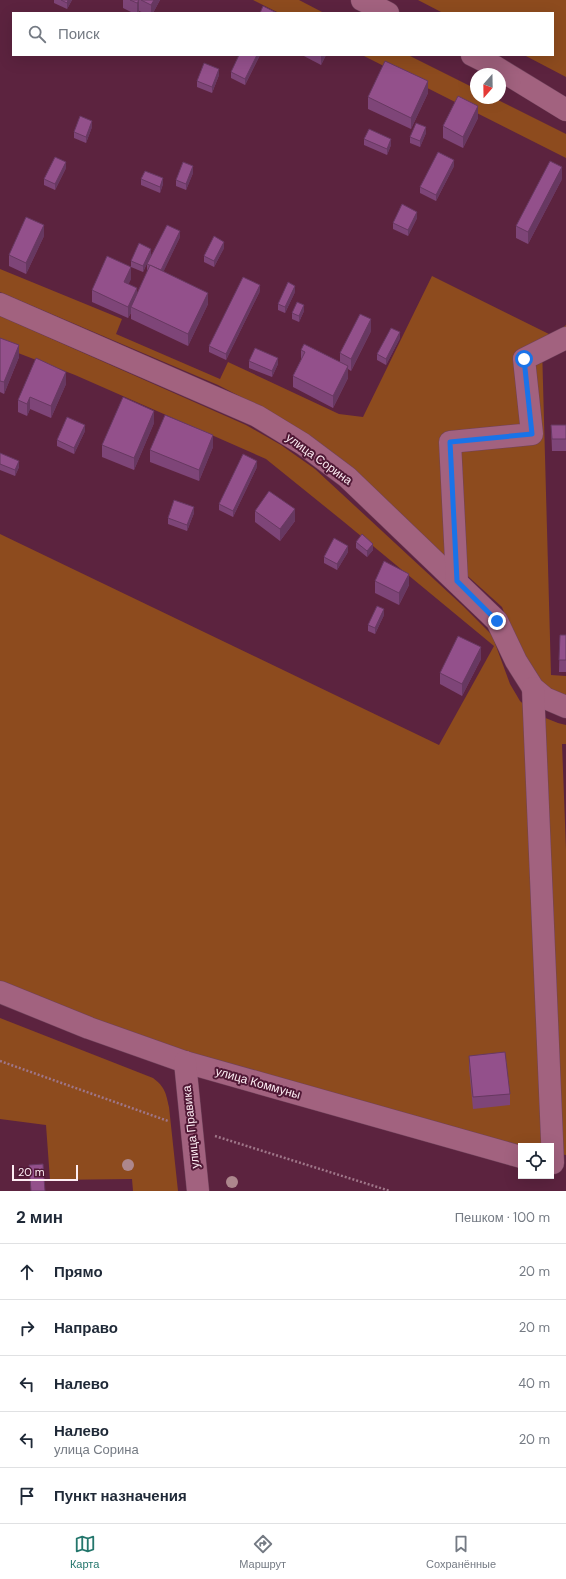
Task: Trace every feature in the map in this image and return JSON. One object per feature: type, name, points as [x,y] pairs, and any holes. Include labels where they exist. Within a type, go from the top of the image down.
[{"type":"street","points":[[362,0],[386,12]]},
{"type":"street","points":[[474,56],[494,66],[566,110]]},
{"type":"street","name":"улица Сорина","points":[[0,304],[257,416],[303,444],[347,477],[497,621],[516,661],[533,688],[545,698],[566,708]]},
{"type":"street","points":[[457,581],[450,442],[532,434],[524,359],[566,338]]},
{"type":"street","points":[[533,688],[557,1164]]},
{"type":"street","name":"улица Коммуны","points":[[0,992],[89,1028],[185,1062],[518,1156]]},
{"type":"street","name":"улица Правика","points":[[185,1062],[198,1191]]},
{"type":"shaded area","points":[[253,0],[299,0],[322,12],[277,12]]},
{"type":"shaded area","points":[[418,0],[566,0],[566,77],[526,56],[554,56],[554,12],[441,12]]},
{"type":"shaded area","points":[[364,56],[410,56],[470,86],[470,104],[506,104],[566,134],[566,158]]},
{"type":"shaded area","points":[[0,269],[122,319],[116,334],[220,379],[228,362],[339,414],[363,417],[432,276],[553,336],[566,325],[566,346],[542,347],[551,675],[566,676],[566,699],[529,675],[502,607],[336,457],[285,420],[218,385],[0,292]]},
{"type":"shaded area","points":[[0,316],[246,425],[281,445],[315,469],[463,606],[492,635],[510,684],[520,701],[533,713],[566,725],[566,744],[562,744],[566,849],[566,1155],[554,1153],[554,1143],[518,1143],[518,1145],[189,1054],[0,988],[0,534],[439,745],[494,646],[266,459],[75,375],[0,346]]},
{"type":"shaded area","points":[[0,1018],[153,1078],[157,1081],[164,1091],[169,1107],[178,1191],[133,1191],[132,1179],[50,1180],[46,1125],[0,1119]]},
{"type":"building","points":[[61,0],[68,0],[67,3]]},
{"type":"building","points":[[130,0],[139,0],[137,3]]},
{"type":"building","points":[[141,0],[154,0],[151,5]]},
{"type":"building","points":[[263,6],[275,12],[260,12]]},
{"type":"building","points":[[239,56],[256,56],[245,79],[231,72]]},
{"type":"building","points":[[385,61],[428,81],[411,118],[368,97]]},
{"type":"building","points":[[204,63],[219,69],[212,87],[197,81]]},
{"type":"building","points":[[458,96],[470,102],[470,104],[478,106],[463,137],[443,126]]},
{"type":"building","points":[[80,116],[92,121],[86,137],[74,132]]},
{"type":"building","points":[[416,123],[426,127],[420,141],[410,137]]},
{"type":"building","points":[[369,129],[391,139],[387,149],[364,139]]},
{"type":"building","points":[[438,152],[454,160],[436,195],[420,187]]},
{"type":"building","points":[[55,157],[66,162],[55,184],[44,179]]},
{"type":"building","points":[[550,161],[562,167],[528,232],[516,226]]},
{"type":"building","points":[[183,162],[193,166],[186,184],[176,180]]},
{"type":"building","points":[[145,171],[163,178],[160,187],[141,179]]},
{"type":"building","points":[[402,204],[417,212],[408,230],[393,223]]},
{"type":"building","points":[[26,217],[44,225],[26,263],[9,255]]},
{"type":"building","points":[[167,225],[180,231],[161,270],[147,264]]},
{"type":"building","points":[[214,236],[224,242],[214,261],[204,256]]},
{"type":"building","points":[[139,243],[151,249],[143,266],[131,261]]},
{"type":"building","points":[[107,256],[131,267],[124,282],[137,288],[128,307],[92,290]]},
{"type":"building","points":[[150,265],[208,293],[188,334],[131,307]]},
{"type":"building","points":[[243,277],[260,285],[226,354],[209,346]]},
{"type":"building","points":[[288,282],[295,286],[285,307],[278,304]]},
{"type":"building","points":[[297,302],[304,305],[299,316],[292,313]]},
{"type":"building","points":[[360,314],[371,319],[351,359],[340,353]]},
{"type":"building","points":[[391,328],[400,332],[386,359],[377,354]]},
{"type":"building","points":[[0,338],[19,345],[4,382],[0,381]]},
{"type":"building","points":[[304,344],[348,366],[333,396],[293,376],[305,352],[301,350]]},
{"type":"building","points":[[255,348],[278,358],[272,371],[249,361]]},
{"type":"building","points":[[36,358],[66,372],[51,406],[30,397],[27,404],[18,400]]},
{"type":"building","points":[[123,397],[154,411],[134,458],[102,445]]},
{"type":"building","points":[[165,415],[213,435],[199,470],[150,450]]},
{"type":"building","points":[[67,417],[85,425],[74,448],[57,440]]},
{"type":"building","points":[[551,425],[566,425],[566,439],[552,439]]},
{"type":"building","points":[[0,453],[19,461],[15,470],[0,464]]},
{"type":"building","points":[[243,454],[257,461],[233,511],[219,504]]},
{"type":"building","points":[[269,491],[295,509],[280,529],[255,511]]},
{"type":"building","points":[[174,500],[194,507],[187,525],[168,518]]},
{"type":"building","points":[[362,534],[373,544],[367,551],[356,542]]},
{"type":"building","points":[[334,538],[348,546],[337,564],[324,557]]},
{"type":"building","points":[[384,561],[409,574],[399,593],[375,581]]},
{"type":"building","points":[[377,606],[384,609],[375,628],[368,625]]},
{"type":"building","points":[[560,635],[566,635],[566,660],[559,660]]},
{"type":"building","points":[[458,636],[481,647],[462,684],[440,673]]},
{"type":"building","points":[[505,1052],[510,1094],[473,1097],[469,1056]]},
{"type":"building","points":[[43,1164],[45,1191],[31,1191],[29,1165]]},
{"type":"route","points":[[497,621],[457,581],[450,442],[532,434],[524,359]]}]
